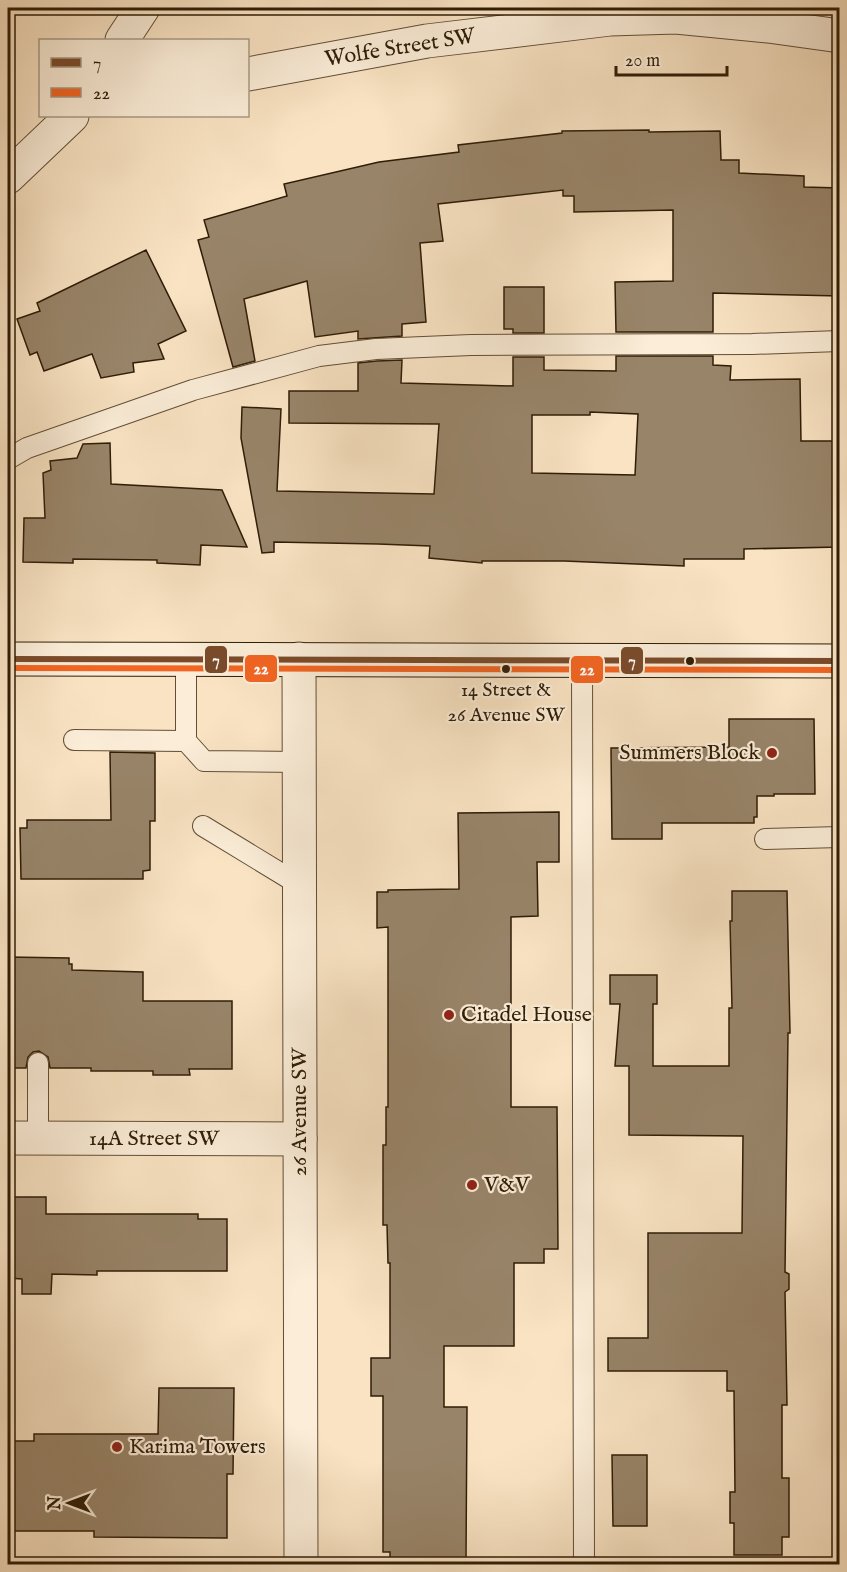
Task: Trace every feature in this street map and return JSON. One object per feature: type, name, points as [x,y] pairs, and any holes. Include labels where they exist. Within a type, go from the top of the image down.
[{"type":"street","points":[[123,39],[143,8]]},
{"type":"street","name":"Wolfe Street SW","points":[[249,74],[427,41],[610,20],[676,18],[768,26],[840,36]]},
{"type":"street","points":[[8,177],[71,117]]},
{"type":"street","points":[[8,659],[840,661]]},
{"type":"street","name":"26 Avenue SW","points":[[299,660],[301,1564]]},
{"type":"street","name":"14A Street SW","points":[[23,1138],[300,1139]]},
{"type":"lane","points":[[8,459],[27,448],[193,390],[319,356],[376,349],[471,345],[753,344],[840,341]]},
{"type":"lane","points":[[186,660],[186,741],[204,761],[299,762]]},
{"type":"lane","points":[[582,660],[584,1564]]},
{"type":"lane","points":[[74,740],[186,741]]},
{"type":"lane","points":[[203,826],[300,885]]},
{"type":"lane","points":[[765,839],[840,837]]},
{"type":"lane","points":[[23,1138],[38,1063]]},
{"type":"building","points":[[649,130],[649,132],[720,131],[721,160],[739,160],[739,173],[804,176],[804,187],[840,188],[840,296],[713,293],[713,332],[616,332],[615,282],[673,281],[673,210],[574,212],[574,196],[563,196],[563,190],[438,204],[443,241],[420,243],[426,322],[402,324],[402,336],[358,339],[358,331],[315,337],[307,281],[244,299],[255,361],[233,367],[198,240],[209,237],[204,220],[287,196],[284,184],[379,162],[459,152],[458,145],[562,133],[562,131]]},
{"type":"building","points":[[146,250],[186,331],[158,344],[164,359],[133,363],[134,372],[101,378],[92,354],[44,371],[37,352],[30,355],[17,319],[40,311],[37,303]]},
{"type":"building","points":[[504,287],[544,287],[544,333],[513,333],[513,329],[504,329]]},
{"type":"building","points":[[616,356],[713,356],[713,365],[731,366],[730,380],[800,379],[801,441],[840,441],[840,547],[744,549],[744,559],[684,559],[684,566],[564,561],[482,561],[482,563],[429,558],[430,546],[378,544],[274,542],[274,552],[262,553],[241,438],[242,407],[281,409],[277,491],[434,494],[439,424],[289,423],[289,391],[358,391],[358,363],[377,361],[402,360],[401,383],[513,386],[513,357],[544,357],[544,370],[616,371]],"holes":[[[590,412],[638,414],[635,475],[532,473],[532,415],[590,415]]]},
{"type":"building","points":[[110,443],[111,484],[222,490],[247,547],[201,545],[200,565],[157,563],[157,560],[73,559],[73,563],[23,562],[24,518],[45,518],[43,473],[51,470],[50,461],[77,458],[83,444]]},
{"type":"building","points":[[729,719],[814,719],[815,794],[757,796],[757,817],[754,817],[754,823],[662,823],[662,839],[612,839],[611,748],[729,747]]},
{"type":"building","points":[[110,752],[155,753],[155,821],[150,821],[150,870],[143,871],[143,879],[21,879],[20,828],[27,828],[27,820],[111,820]]},
{"type":"building","points":[[559,812],[559,862],[537,862],[538,916],[511,917],[511,1107],[557,1107],[558,1249],[544,1249],[544,1263],[514,1263],[514,1346],[444,1346],[444,1407],[467,1407],[466,1560],[390,1560],[390,1552],[383,1552],[383,1396],[371,1396],[371,1358],[390,1358],[390,1263],[388,1263],[387,1225],[383,1225],[383,1145],[386,1145],[386,1107],[388,1107],[388,927],[377,928],[377,892],[459,889],[458,813]]},
{"type":"building","points":[[732,891],[787,891],[790,1033],[788,1033],[785,1272],[789,1274],[789,1289],[785,1292],[787,1405],[782,1405],[782,1478],[789,1478],[789,1537],[782,1537],[782,1555],[734,1555],[734,1523],[730,1523],[730,1492],[735,1492],[734,1391],[727,1391],[727,1371],[608,1371],[608,1338],[648,1338],[648,1233],[742,1233],[743,1136],[629,1135],[629,1066],[615,1066],[620,1004],[610,1004],[610,975],[657,975],[657,1004],[653,1004],[653,1066],[729,1066],[729,1008],[732,1008],[730,921],[732,921]]},
{"type":"building","points":[[8,957],[69,958],[72,970],[143,972],[143,1001],[232,1001],[232,1069],[189,1069],[190,1075],[153,1075],[153,1071],[91,1071],[91,1068],[50,1068],[48,1057],[39,1051],[33,1052],[28,1057],[26,1068],[8,1068]]},
{"type":"building","points":[[8,1197],[46,1197],[46,1214],[198,1214],[198,1219],[227,1219],[227,1271],[97,1271],[97,1275],[52,1274],[51,1294],[22,1294],[22,1279],[8,1278]]},
{"type":"building","name":"Karima Towers","points":[[159,1388],[234,1388],[233,1474],[227,1474],[227,1538],[94,1537],[94,1531],[8,1531],[8,1441],[34,1441],[34,1434],[158,1434]]},
{"type":"building","points":[[612,1455],[647,1455],[647,1526],[613,1526]]},
{"type":"transit line","name":"7","points":[[8,659],[840,661]]},
{"type":"transit line","name":"22","points":[[8,668],[840,670]]},
{"type":"place","name":"14 Street & 26 Avenue SW","points":[[506,669]]},
{"type":"place","name":"Summers Block","points":[[772,753]]},
{"type":"place","name":"Citadel House","points":[[449,1015]]},
{"type":"place","name":"V&V","points":[[472,1185]]},
{"type":"place","name":"Karima Towers","points":[[117,1447]]}]
